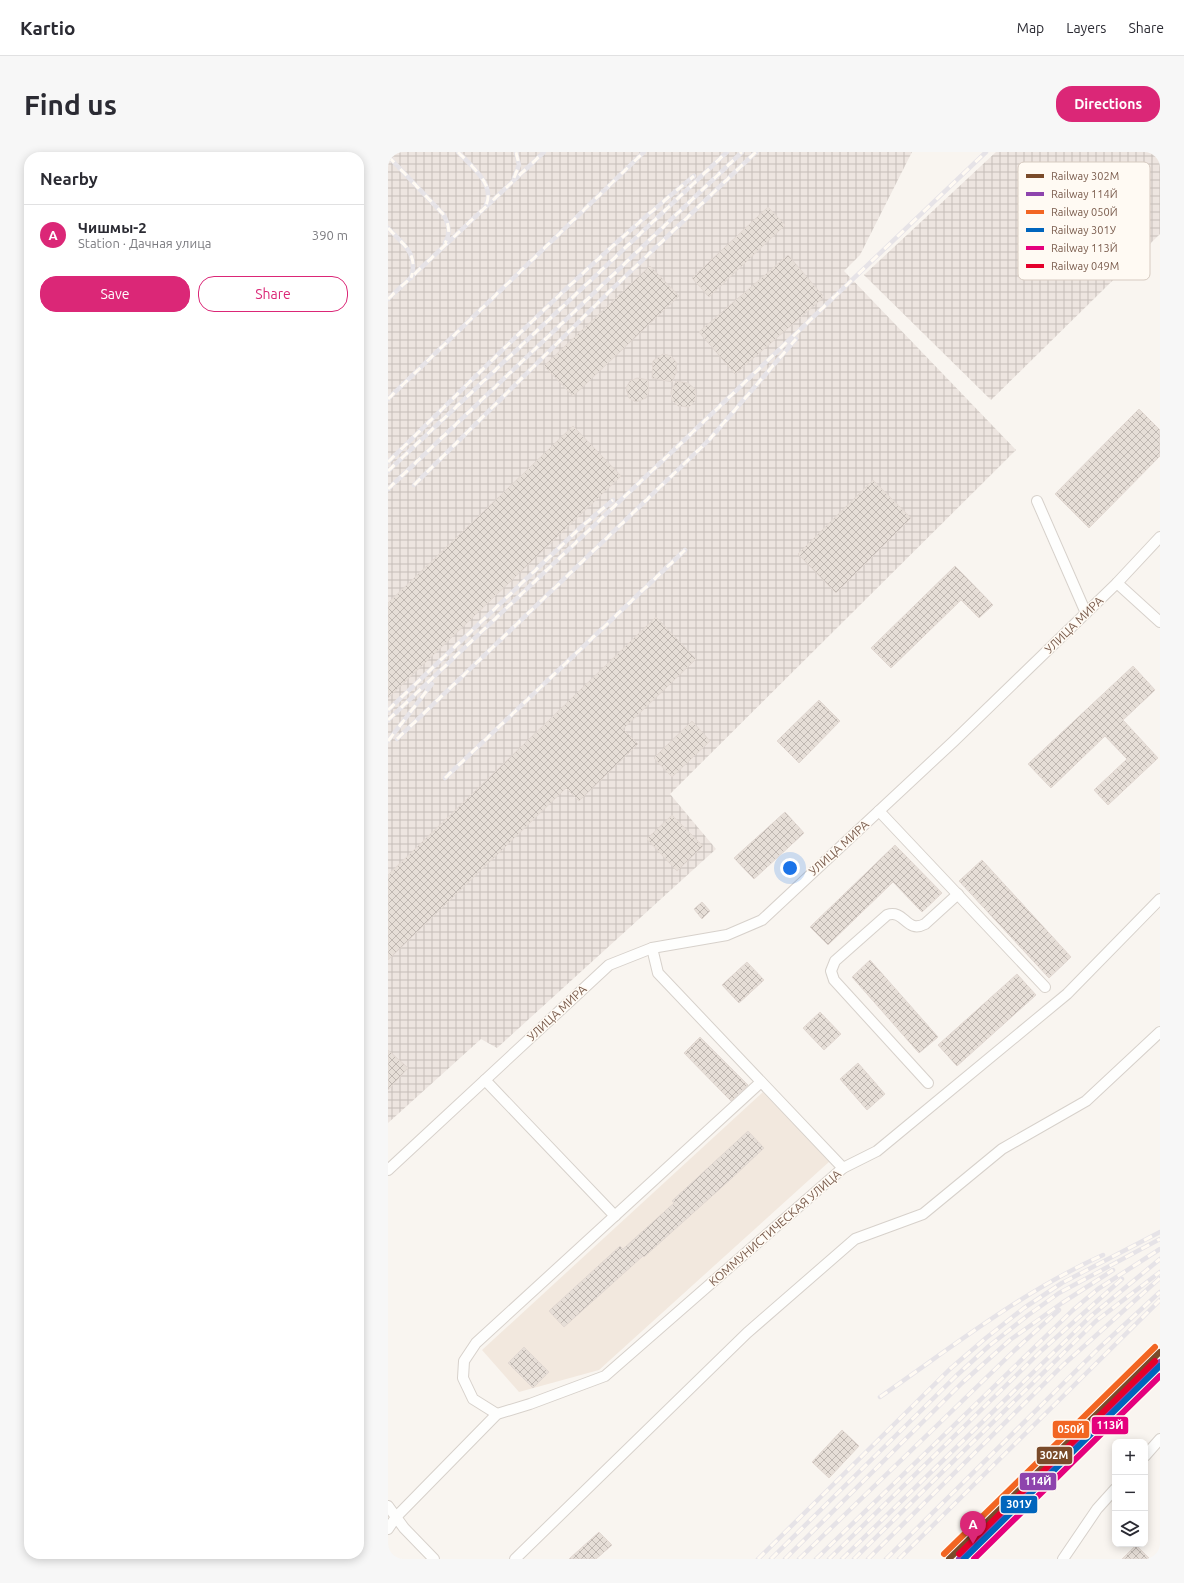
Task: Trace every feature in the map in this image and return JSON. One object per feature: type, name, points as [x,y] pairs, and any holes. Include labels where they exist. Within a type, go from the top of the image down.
[{"type":"street","points":[[1037,501],[1086,613]]},
{"type":"street","name":"УЛИЦА МИРА","points":[[388,1170],[609,965],[652,948],[727,935],[762,920],[879,811],[1086,613],[1160,537]]},
{"type":"street","points":[[1117,582],[1160,622]]},
{"type":"street","points":[[879,811],[1045,987]]},
{"type":"street","points":[[928,1083],[834,980],[831,971],[835,961],[887,915],[893,913],[899,915],[912,926],[919,927],[925,924],[958,894]]},
{"type":"street","name":"КОММУНИСТИЧЕСКАЯ УЛИЦА","points":[[388,1529],[396,1517],[496,1414],[530,1404],[605,1376],[843,1168],[877,1151],[1067,994],[1160,899]]},
{"type":"street","points":[[652,948],[658,973],[843,1168]]},
{"type":"street","points":[[515,1559],[747,1333],[855,1239],[923,1214],[1002,1148],[1086,1101],[1160,1032]]},
{"type":"street","points":[[485,1080],[615,1216]]},
{"type":"street","points":[[496,1414],[473,1399],[463,1378],[464,1361],[476,1343],[761,1082]]},
{"type":"street","points":[[1148,1453],[1160,1439]]},
{"type":"street","points":[[1062,1559],[1097,1509],[1112,1492]]},
{"type":"street","points":[[388,1506],[404,1528],[434,1559]]},
{"type":"shaded area","points":[[388,152],[912,152],[860,255],[844,271],[1016,450],[670,794],[716,849],[497,1048],[481,1039],[388,1123]]},
{"type":"shaded area","points":[[996,152],[1160,152],[1160,234],[1150,244],[1150,162],[1018,162],[1018,280],[1113,280],[991,400],[864,275]]},
{"type":"shaded area","points":[[763,1092],[830,1161],[599,1370],[519,1392],[482,1350]]},
{"type":"building","points":[[768,207],[785,225],[709,297],[692,278]]},
{"type":"building","points":[[788,255],[824,297],[735,374],[699,332]]},
{"type":"building","points":[[650,266],[679,296],[573,396],[544,366]]},
{"type":"building","points":[[663,354],[671,356],[676,362],[677,371],[672,382],[652,378],[653,361]]},
{"type":"building","points":[[637,378],[648,380],[649,391],[646,398],[636,402],[629,398],[626,388],[630,381]]},
{"type":"building","points":[[676,381],[688,383],[695,389],[695,401],[689,407],[678,406],[672,400],[671,392]]},
{"type":"building","points":[[1139,409],[1160,430],[1160,456],[1089,528],[1055,494]]},
{"type":"building","points":[[573,426],[621,476],[388,698],[388,603]]},
{"type":"building","points":[[873,480],[911,518],[836,593],[798,554]]},
{"type":"building","points":[[955,566],[993,605],[979,618],[961,600],[891,668],[871,648]]},
{"type":"building","points":[[656,617],[696,659],[623,729],[638,744],[579,801],[566,788],[388,960],[388,875]]},
{"type":"building","points":[[1133,666],[1155,690],[1123,720],[1158,758],[1108,805],[1094,790],[1127,759],[1105,736],[1051,788],[1028,764]]},
{"type":"building","points":[[819,700],[840,721],[799,763],[777,741]]},
{"type":"building","points":[[692,721],[710,741],[672,777],[654,758]]},
{"type":"building","points":[[785,812],[804,833],[754,879],[734,858]]},
{"type":"building","points":[[672,815],[703,846],[677,871],[647,839]]},
{"type":"building","points":[[895,845],[942,893],[922,912],[893,882],[828,945],[810,927]]},
{"type":"building","points":[[982,860],[1071,957],[1049,978],[959,881]]},
{"type":"building","points":[[702,902],[710,911],[702,919],[694,909]]},
{"type":"building","points":[[870,960],[938,1037],[919,1053],[852,977]]},
{"type":"building","points":[[747,962],[764,980],[739,1003],[722,985]]},
{"type":"building","points":[[1017,974],[1036,995],[957,1066],[938,1045]]},
{"type":"building","points":[[820,1012],[841,1034],[824,1050],[803,1028]]},
{"type":"building","points":[[700,1037],[748,1085],[731,1101],[684,1053]]},
{"type":"building","points":[[388,1050],[408,1068],[388,1090]]},
{"type":"building","points":[[858,1063],[885,1094],[867,1110],[840,1079]]},
{"type":"building","points":[[748,1131],[764,1148],[564,1327],[549,1311],[620,1246],[623,1249],[674,1203],[672,1201]]},
{"type":"building","points":[[524,1347],[549,1372],[533,1388],[508,1363]]},
{"type":"building","points":[[842,1430],[859,1446],[829,1478],[812,1462]]},
{"type":"building","points":[[599,1532],[612,1545],[596,1559],[569,1559]]},
{"type":"building","points":[[1134,1547],[1138,1547],[1150,1559],[1122,1559]]},
{"type":"railway","points":[[458,152],[481,176],[485,184],[488,191],[488,199],[485,207]]},
{"type":"railway","points":[[514,178],[519,165],[516,152]]},
{"type":"railway","points":[[388,299],[544,152]]},
{"type":"railway","points":[[388,399],[644,152]]},
{"type":"railway","points":[[388,471],[727,152]]},
{"type":"railway","points":[[388,489],[742,152]]},
{"type":"railway","points":[[414,485],[610,291],[756,152]]},
{"type":"railway","points":[[388,720],[986,152]]},
{"type":"railway","points":[[388,156],[443,214],[447,221],[449,232],[445,243]]},
{"type":"railway","points":[[388,462],[576,280],[615,244],[694,176]]},
{"type":"railway","points":[[388,228],[404,245],[411,256],[413,262],[411,278]]},
{"type":"railway","points":[[397,739],[709,440],[796,339]]},
{"type":"railway","points":[[388,710],[581,527],[613,500]]},
{"type":"railway","points":[[445,778],[685,550]]},
{"type":"railway","points":[[388,741],[432,684]]},
{"type":"railway","points":[[758,1559],[950,1369],[986,1338],[1024,1308],[1062,1283],[1160,1232]]},
{"type":"railway","points":[[771,1559],[956,1376],[989,1346],[1059,1293],[1160,1239]]},
{"type":"railway","points":[[816,1559],[1073,1310],[1098,1289],[1160,1249]]},
{"type":"railway","points":[[880,1397],[1016,1303],[1073,1269],[1103,1255]]},
{"type":"railway","points":[[842,1559],[1091,1316],[1160,1259]]},
{"type":"railway","points":[[785,1559],[962,1383],[1010,1340],[1062,1303],[1113,1270]]},
{"type":"railway","points":[[854,1559],[1096,1321],[1160,1272]]},
{"type":"railway","points":[[868,1559],[1062,1366],[1160,1278]]},
{"type":"railway","points":[[829,1559],[1041,1351],[1122,1279]]},
{"type":"railway","points":[[886,1559],[1098,1349],[1160,1292]]},
{"type":"railway","points":[[899,1559],[1160,1300]]},
{"type":"railway","points":[[799,1559],[1016,1349],[1059,1310]]},
{"type":"rail line","name":"050Й","points":[[944,1554],[1155,1347]]},
{"type":"rail line","name":"302М","points":[[949,1559],[1160,1352]]},
{"type":"rail line","name":"049М","points":[[959,1554],[1155,1361]]},
{"type":"rail line","name":"114Й","points":[[959,1559],[1160,1362]]},
{"type":"rail line","name":"301У","points":[[964,1559],[1160,1366]]},
{"type":"rail line","name":"113Й","points":[[974,1559],[1160,1376]]},
{"type":"place","name":"Чишмы-2","points":[[973,1544]]}]
